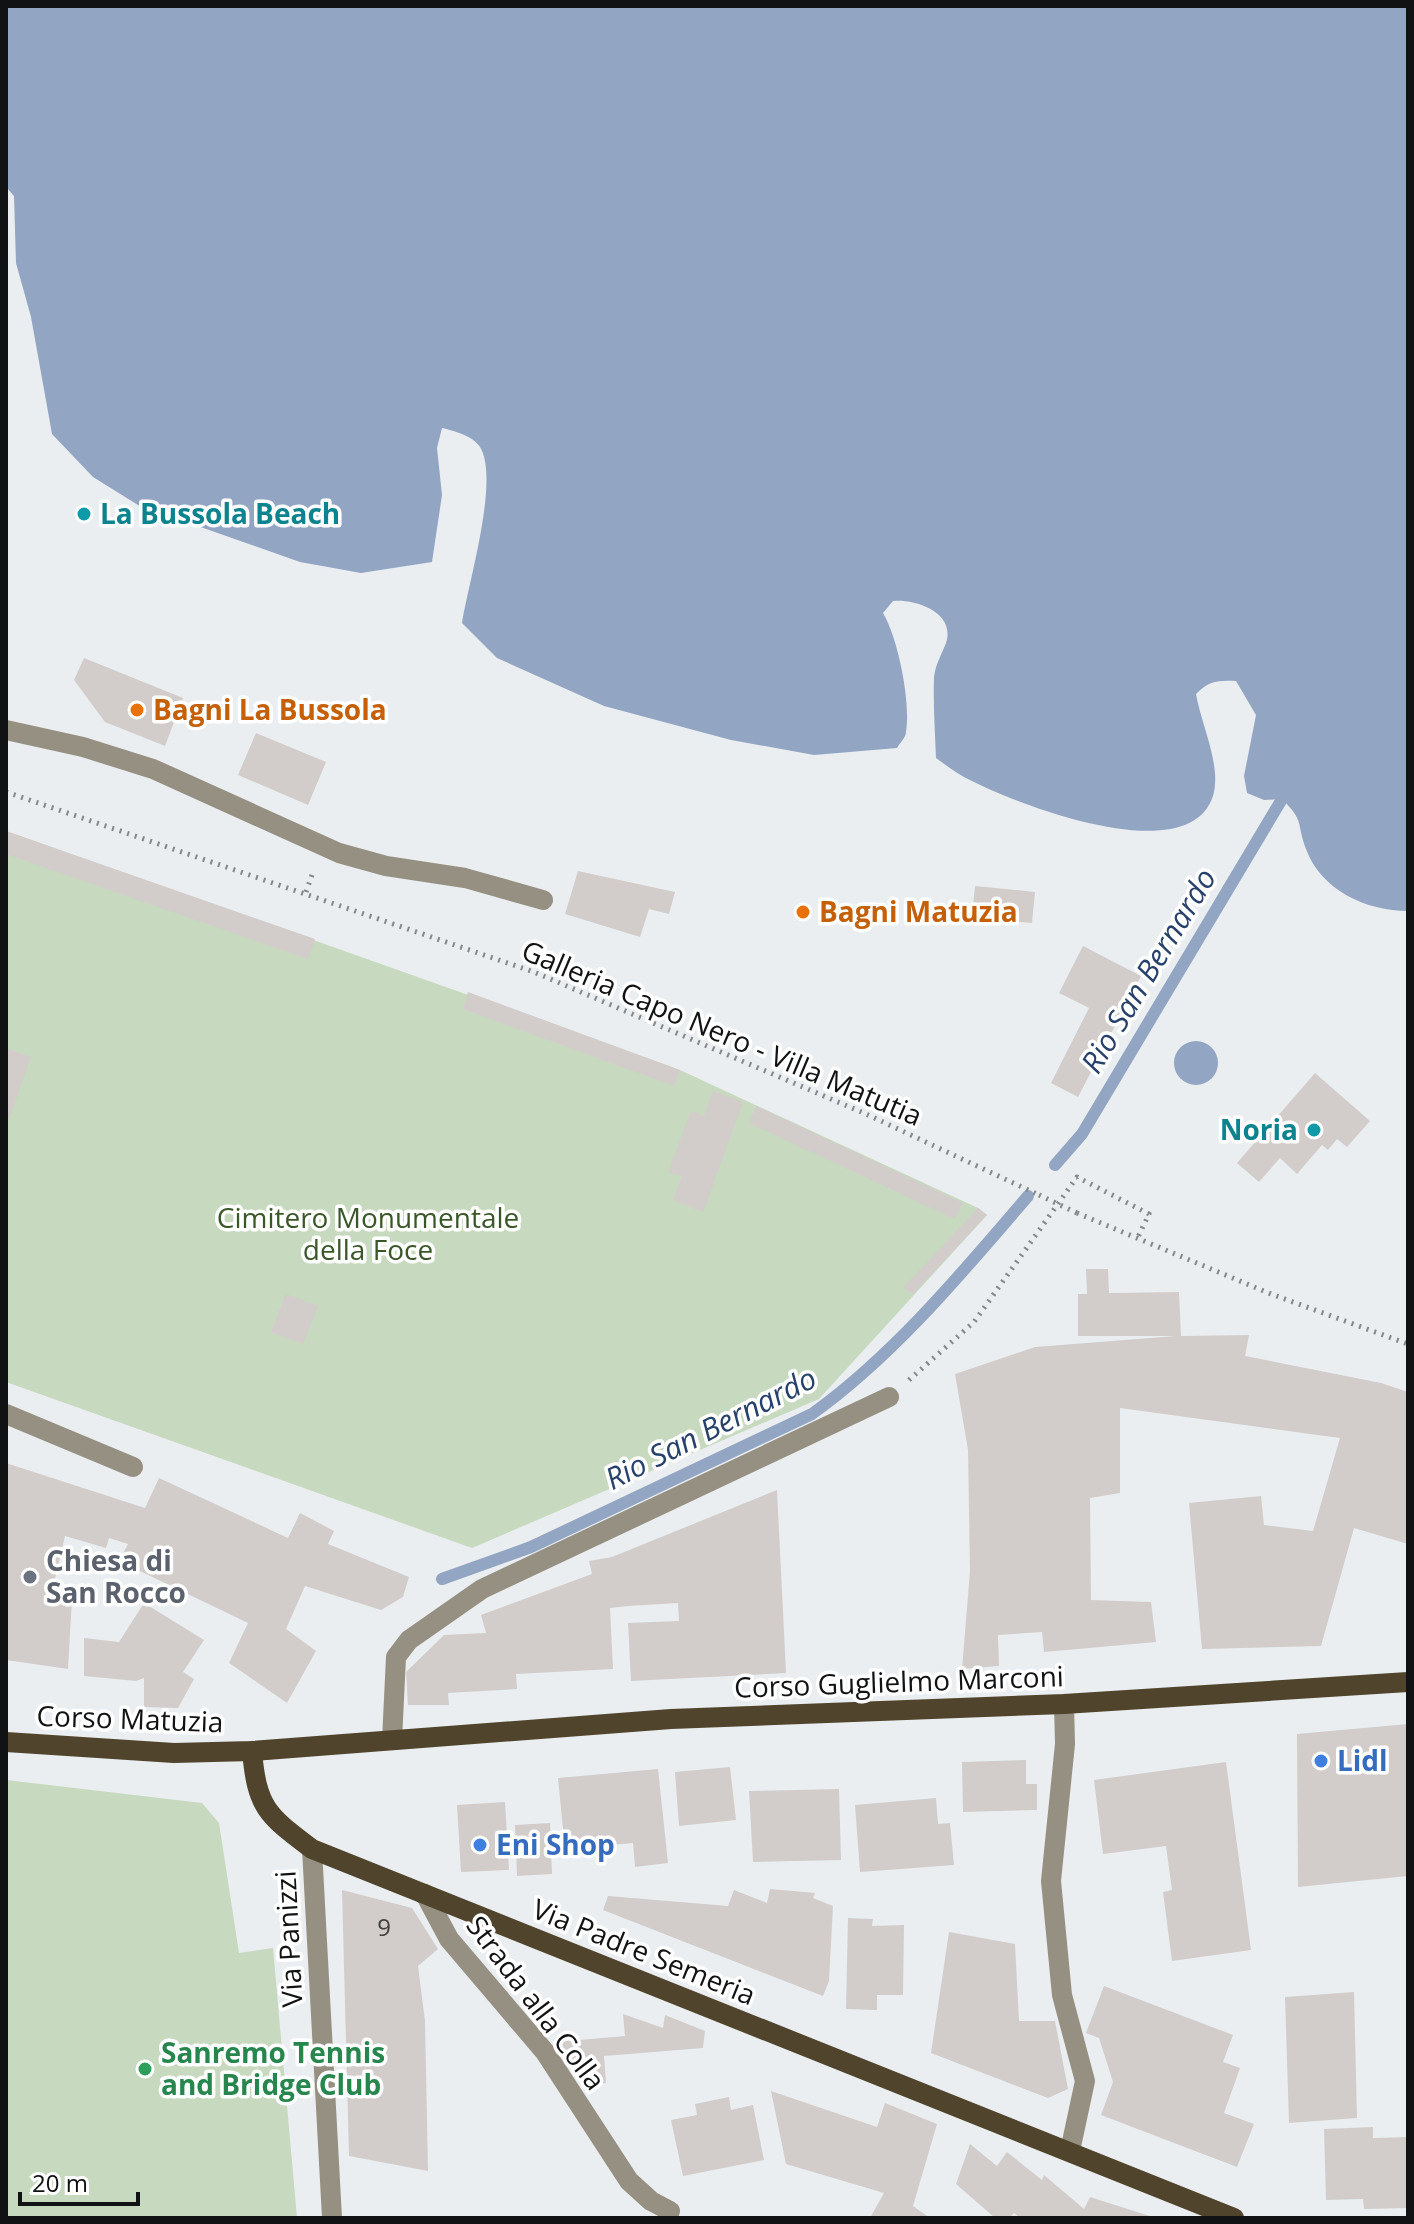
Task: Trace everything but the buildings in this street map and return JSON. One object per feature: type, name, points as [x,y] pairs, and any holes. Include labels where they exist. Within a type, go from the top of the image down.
[{"type":"main road","name":"Corso Guglielmo Marconi","points":[[252,1751],[671,1719],[1064,1704],[1408,1682]]},
{"type":"main road","name":"Corso Matuzia","points":[[6,1742],[174,1753],[252,1751]]},
{"type":"main road","name":"Via Padre Semeria","points":[[252,1751],[256,1790],[265,1807],[277,1822],[312,1849],[1234,2218]]},
{"type":"street","points":[[6,730],[83,747],[153,769],[339,853],[386,866],[465,878],[543,900]]},
{"type":"street","points":[[392,1740],[396,1657],[409,1640],[482,1589],[889,1397]]},
{"type":"street","points":[[6,1414],[133,1467]]},
{"type":"street","points":[[1064,1704],[1065,1744],[1051,1881],[1062,1995],[1085,2081],[1070,2151]]},
{"type":"street","name":"Via Panizzi","points":[[312,1849],[332,2218]]},
{"type":"street","name":"Strada alla Colla","points":[[425,1894],[449,1939],[545,2052],[629,2181],[651,2201],[670,2211]]},
{"type":"path","name":"Galleria Capo Nero - Villa Matutia","points":[[6,792],[534,972],[853,1108],[1077,1213],[1271,1294],[1408,1344]]},
{"type":"path","points":[[889,1397],[974,1322],[1077,1177],[1149,1214],[1138,1237]]},
{"type":"green space","name":"Cimitero Monumentale della Foce","points":[[6,831],[680,1070],[978,1208],[987,1215],[819,1399],[472,1548],[6,1382]]},
{"type":"green space","name":"Sanremo Tennis and Bridge Club","points":[[6,1780],[202,1803],[219,1823],[239,1953],[273,1948],[297,2218],[6,2218]]},
{"type":"water","points":[[6,6],[1408,6],[1408,911],[1376,907],[1334,887],[1313,863],[1297,818],[1282,799],[1264,800],[1247,793],[1244,776],[1256,715],[1236,681],[1214,682],[1196,694],[1215,772],[1213,796],[1198,818],[1172,829],[1139,831],[1101,826],[995,792],[962,776],[936,758],[934,677],[947,632],[945,623],[932,610],[912,602],[893,601],[883,613],[898,654],[907,704],[906,734],[897,748],[814,755],[731,740],[604,706],[497,658],[462,623],[481,532],[486,483],[485,462],[480,447],[458,432],[442,428],[437,448],[442,495],[432,562],[361,573],[300,562],[138,505],[93,477],[52,434],[31,317],[16,263],[14,196],[6,187]]},
{"type":"water","points":[[1196,1041],[1211,1048],[1218,1063],[1211,1078],[1196,1085],[1181,1078],[1174,1063],[1181,1048]]},
{"type":"waterway","name":"Rio San Bernardo","points":[[1055,1165],[1082,1134],[1282,799]]},
{"type":"waterway","name":"Rio San Bernardo","points":[[442,1579],[531,1547],[812,1414],[899,1339],[1028,1196]]},
{"type":"place","name":"La Bussola Beach","points":[[84,514]]},
{"type":"place","name":"Bagni La Bussola","points":[[137,710]]},
{"type":"place","name":"Bagni Matuzia","points":[[803,912]]},
{"type":"place","name":"Noria","points":[[1314,1130]]},
{"type":"place","name":"Chiesa di San Rocco","points":[[30,1577]]},
{"type":"place","name":"Lidl","points":[[1321,1761]]},
{"type":"place","name":"Eni Shop","points":[[480,1845]]},
{"type":"place","name":"Sanremo Tennis and Bridge Club","points":[[145,2069]]}]
